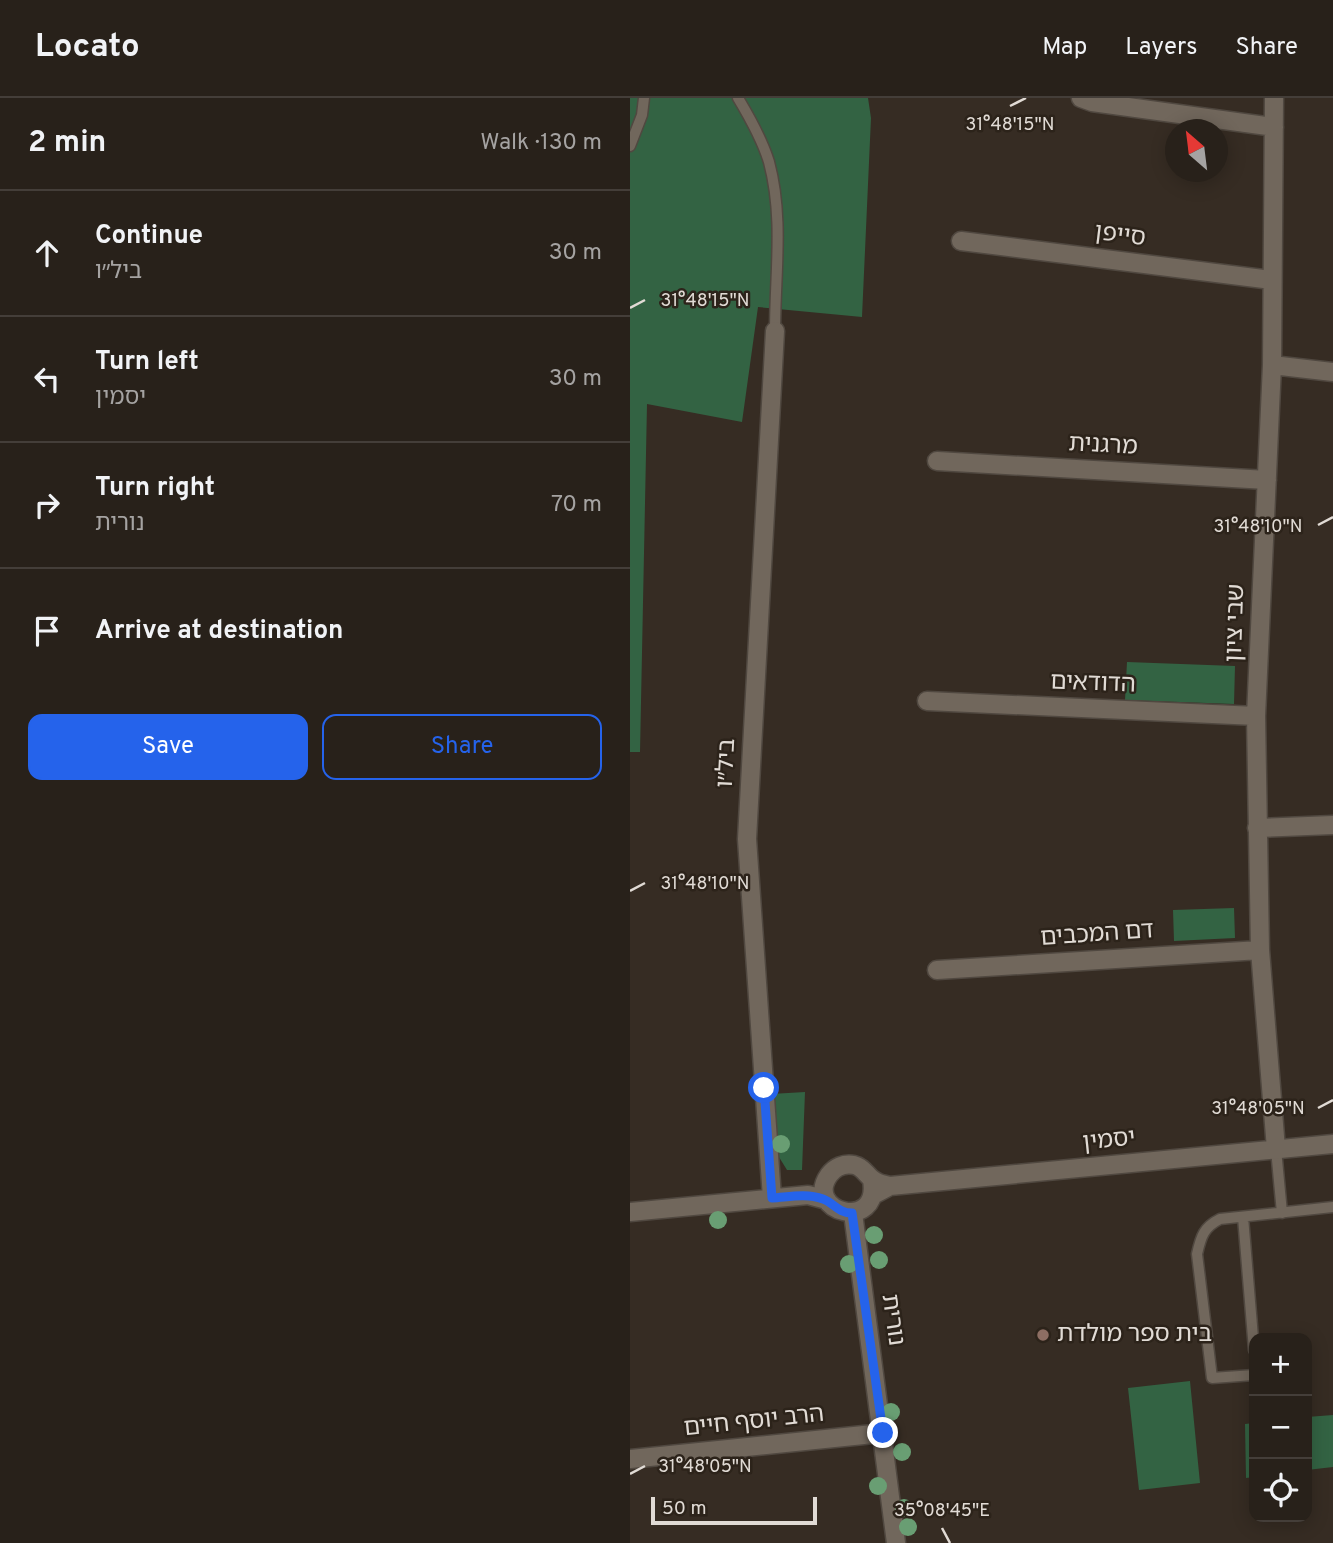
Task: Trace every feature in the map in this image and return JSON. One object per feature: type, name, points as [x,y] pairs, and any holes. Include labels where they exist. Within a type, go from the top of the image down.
[{"type":"street","points":[[1081,98],[1092,102],[1274,127]]},
{"type":"street","name":"שבי ציון","points":[[1274,98],[1272,365],[1256,716],[1260,950],[1276,1149]]},
{"type":"street","name":"סייפן","points":[[961,241],[1272,281]]},
{"type":"street","name":"ביל״ו","points":[[772,1198],[747,839],[775,331]]},
{"type":"street","points":[[1272,365],[1333,372]]},
{"type":"street","name":"מרגנית","points":[[937,461],[1267,480]]},
{"type":"street","name":"הדודאים","points":[[928,701],[1256,716]]},
{"type":"street","points":[[1257,828],[1333,825]]},
{"type":"street","name":"דם המכבים","points":[[937,970],[1260,950]]},
{"type":"street","name":"יסמין","points":[[630,1212],[826,1193],[832,1171],[846,1164],[862,1168],[872,1188],[1333,1144]]},
{"type":"street","points":[[826,1193],[838,1210],[852,1213],[865,1207],[872,1188]]},
{"type":"street","name":"נורית","points":[[852,1213],[883,1433],[895,1543]]},
{"type":"street","name":"הרב יוסף חיים","points":[[630,1460],[883,1433]]},
{"type":"lane","points":[[630,146],[642,115],[644,98]]},
{"type":"lane","points":[[738,98],[753,123],[768,160],[778,209],[775,331]]},
{"type":"lane","points":[[1276,1149],[1282,1213]]},
{"type":"lane","points":[[1249,1375],[1212,1378],[1197,1254],[1206,1226],[1220,1219],[1333,1207]]},
{"type":"lane","points":[[1243,1217],[1253,1333]]},
{"type":"green space","points":[[630,98],[868,98],[871,118],[862,317],[758,307],[742,422],[647,404],[640,752],[630,752]]},
{"type":"green space","points":[[1127,662],[1235,666],[1234,704],[1125,700]]},
{"type":"green space","points":[[1234,908],[1235,938],[1174,941],[1173,910]]},
{"type":"green space","points":[[805,1092],[802,1170],[787,1170],[774,1149],[771,1094]]},
{"type":"green space","points":[[1190,1381],[1200,1483],[1139,1490],[1128,1388]]},
{"type":"green space","points":[[1333,1415],[1333,1467],[1312,1469],[1312,1417]]},
{"type":"green space","points":[[1245,1424],[1249,1424],[1249,1478],[1246,1478]]},
{"type":"place","name":"בית ספר מולדת","points":[[1043,1335]]},
{"type":"route","points":[[764,1088],[772,1198],[808,1195],[827,1200],[845,1213],[852,1213],[883,1433]]}]
